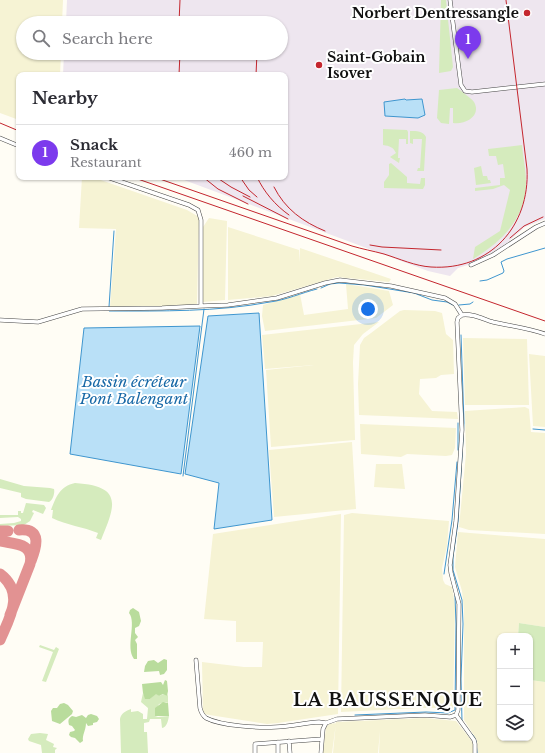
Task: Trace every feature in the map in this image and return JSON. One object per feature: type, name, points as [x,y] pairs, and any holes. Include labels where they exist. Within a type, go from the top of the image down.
[{"type":"street","points":[[450,0],[461,85],[465,91],[472,92],[545,84]]},
{"type":"street","points":[[0,138],[16,145]]},
{"type":"street","points":[[115,180],[190,205],[198,210],[202,220],[201,306]]},
{"type":"street","points":[[471,265],[493,255],[536,227],[545,223]]},
{"type":"street","points":[[0,320],[38,322],[58,318],[82,309],[228,305],[277,298],[325,283],[340,280],[406,289],[445,298],[455,304],[462,315]]},
{"type":"street","points":[[475,753],[474,740],[456,715],[458,695],[459,604],[450,565],[456,521],[461,436],[457,322],[458,318],[462,315],[471,315],[493,322],[529,328],[545,334]]},
{"type":"street","points":[[196,660],[201,713],[205,717],[226,723],[277,727],[320,722],[326,723],[337,719],[425,715],[450,717],[456,715]]},
{"type":"street","points":[[321,753],[323,729],[326,723]]},
{"type":"street","points":[[255,753],[255,744],[322,739]]},
{"type":"street","points":[[289,741],[290,753]]},
{"type":"street","points":[[278,742],[278,753]]},
{"type":"shaded area","points":[[0,0],[63,0],[62,16],[16,16],[16,60],[61,60],[60,72],[16,72],[16,119],[0,113]]},
{"type":"shaded area","points":[[67,0],[545,0],[545,219],[525,227],[507,243],[485,257],[471,264],[458,268],[450,276],[428,271],[184,180],[288,180],[288,72],[63,72],[64,60],[288,60],[288,16],[66,16]]},
{"type":"shaded area","points":[[82,180],[101,180],[187,210],[199,217],[197,304],[110,307],[116,229],[79,228]]},
{"type":"shaded area","points":[[209,218],[227,221],[225,300],[203,302],[203,227]]},
{"type":"shaded area","points":[[228,227],[299,250],[299,263],[300,248],[391,279],[389,282],[337,277],[272,296],[228,300]]},
{"type":"shaded area","points":[[346,284],[389,291],[393,305],[376,318],[265,331],[262,316],[263,305],[300,294],[304,315],[348,309]]},
{"type":"shaded area","points":[[400,311],[435,311],[442,313],[446,334],[453,340],[454,374],[441,375],[436,378],[420,379],[419,394],[432,411],[457,412],[458,419],[359,415],[358,384],[360,345],[364,338]]},
{"type":"shaded area","points":[[379,322],[363,334],[354,345],[355,440],[271,447],[266,370],[314,365],[265,369],[262,335]]},
{"type":"shaded area","points":[[463,338],[527,339],[529,405],[465,405]]},
{"type":"shaded area","points":[[529,354],[545,356],[545,427],[533,426]]},
{"type":"shaded area","points":[[525,407],[529,409],[531,432],[545,433],[545,534],[469,530],[459,527],[466,454],[465,411]]},
{"type":"shaded area","points":[[360,424],[456,428],[455,448],[452,455],[446,456],[407,454],[401,457],[361,454]]},
{"type":"shaded area","points":[[352,442],[356,509],[274,517],[269,450]]},
{"type":"shaded area","points":[[376,464],[402,464],[405,489],[374,487]]},
{"type":"shaded area","points":[[352,513],[449,521],[447,546],[442,568],[443,580],[445,584],[452,587],[455,605],[453,708],[419,708],[341,712],[344,515]]},
{"type":"shaded area","points":[[341,514],[338,714],[267,724],[203,714],[202,662],[244,667],[262,667],[263,642],[236,642],[236,621],[204,619],[213,534]]},
{"type":"shaded area","points":[[458,532],[545,539],[545,627],[519,623],[518,633],[497,633],[497,741],[533,741],[533,680],[545,682],[545,753],[478,753],[477,740],[464,720],[464,610],[462,591],[455,567]]},
{"type":"shaded area","points":[[425,718],[456,721],[473,743],[473,753],[379,753],[380,731],[378,753],[333,753],[336,722]]},
{"type":"shaded area","points":[[336,723],[332,753],[323,753],[326,727],[329,724]]},
{"type":"green space","points":[[441,0],[446,0],[453,67],[451,71],[439,73]]},
{"type":"green space","points":[[457,88],[474,102],[476,111],[467,121],[462,123],[453,123],[453,108],[450,108],[449,124],[441,123],[437,118],[439,90]]},
{"type":"green space","points":[[383,129],[407,130],[408,132],[408,144],[406,144],[406,139],[399,139],[399,163],[390,157],[396,153],[394,149],[383,145]]},
{"type":"green space","points":[[410,131],[421,132],[426,137],[424,171],[417,171],[418,168],[420,168],[422,139],[413,139],[413,144],[410,143]]},
{"type":"green space","points":[[522,145],[526,182],[522,207],[517,218],[503,237],[473,259],[475,247],[500,231],[510,190],[504,185],[493,189],[475,191],[475,188],[500,185],[500,178],[505,178],[503,164],[498,165],[496,156],[489,156],[488,149]]},
{"type":"green space","points":[[391,163],[407,177],[407,183],[420,184],[421,178],[425,178],[425,185],[423,189],[384,188],[384,182],[389,175],[389,164]]},
{"type":"green space","points":[[481,166],[483,176],[487,176],[491,183],[476,185],[474,168]]},
{"type":"green space","points":[[0,479],[24,486],[54,489],[52,500],[49,502],[21,497],[21,493],[0,488]]},
{"type":"green space","points":[[75,483],[102,488],[108,493],[112,500],[110,517],[101,540],[96,538],[98,533],[52,518],[53,510],[51,510],[59,493],[70,484]]},
{"type":"green space","points":[[26,503],[44,505],[46,508],[43,514],[33,510],[32,512],[34,513],[30,521],[24,525],[0,526],[0,524],[21,521],[18,517],[0,518],[0,515],[18,515],[18,511],[23,513]]},
{"type":"green space","points":[[133,608],[139,612],[141,621],[139,626],[135,628],[135,633],[138,637],[135,640],[137,644],[137,659],[134,659],[131,648],[132,623],[129,613]]},
{"type":"green space","points":[[519,623],[545,627],[545,682],[533,680],[533,633],[518,633]]},
{"type":"green space","points":[[40,645],[54,650],[56,647],[59,649],[46,682],[42,681],[53,652],[39,647]]},
{"type":"green space","points":[[164,659],[167,660],[167,670],[164,674],[160,675],[159,671],[144,672],[148,661],[154,660],[158,663]]},
{"type":"green space","points":[[165,680],[167,681],[167,696],[163,694],[159,696],[156,694],[150,699],[145,699],[142,684],[161,682],[163,685]]},
{"type":"green space","points":[[143,693],[145,697],[150,699],[156,693],[159,696],[164,694],[167,696],[168,694],[168,703],[166,702],[159,704],[155,712],[155,716],[169,716],[168,722],[162,728],[161,719],[150,719],[149,722],[144,723],[144,732],[147,732],[148,753],[121,753],[121,715],[131,709],[131,712],[138,711],[143,714],[143,719],[147,719],[148,708],[141,702]]},
{"type":"green space","points":[[163,702],[168,703],[169,716],[155,716],[155,708]]},
{"type":"green space","points":[[64,703],[73,711],[72,714],[60,724],[52,721],[51,711],[53,708],[57,708],[60,704]]},
{"type":"green space","points":[[91,714],[97,716],[99,719],[97,722],[93,723],[93,725],[88,726],[86,723],[83,741],[80,743],[69,735],[70,732],[75,730],[69,725],[69,720],[72,716],[76,717],[82,715],[86,718]]},
{"type":"green space","points":[[31,734],[48,734],[46,740],[54,744],[53,747],[57,748],[55,753],[42,753],[41,745],[29,741],[28,739]]},
{"type":"water","points":[[405,99],[422,99],[425,115],[418,118],[385,116],[384,102]]},
{"type":"water","points":[[259,313],[272,520],[214,529],[219,483],[185,474],[208,316]]},
{"type":"water","name":"Bassin écréteur Pont Balengant","points":[[200,326],[181,474],[70,454],[84,328]]},
{"type":"waterway","points":[[109,307],[114,231]]},
{"type":"waterway","points":[[480,281],[487,280],[503,273],[504,271],[501,262],[545,248]]},
{"type":"waterway","points":[[321,288],[330,284],[339,283],[365,285],[414,293],[432,300],[447,302],[453,305]]},
{"type":"waterway","points":[[109,310],[169,311],[230,308],[276,301],[317,289]]},
{"type":"waterway","points":[[459,305],[470,304],[473,302]]},
{"type":"waterway","points":[[183,476],[204,309]]},
{"type":"waterway","points":[[461,335],[464,423],[458,522],[453,557],[453,570],[462,600],[462,721]]},
{"type":"waterway","points":[[458,423],[458,450]]},
{"type":"waterway","points":[[533,429],[545,430]]},
{"type":"waterway","points":[[444,574],[452,520],[457,462]]},
{"type":"waterway","points":[[355,715],[426,712],[448,713],[455,710],[455,596]]},
{"type":"waterway","points":[[471,733],[475,738]]},
{"type":"waterway","points":[[476,741],[477,753]]},
{"type":"taxiway","points":[[19,530],[27,530],[32,532],[35,536],[36,545],[31,561]]},
{"type":"taxiway","points":[[0,531],[8,531]]},
{"type":"taxiway","points":[[0,541],[17,544],[26,548],[31,557],[30,564],[10,615]]},
{"type":"taxiway","points":[[0,574],[8,581],[14,597],[11,614],[0,640]]},
{"type":"railway","points":[[179,16],[180,0]]},
{"type":"railway","points":[[163,180],[352,246],[384,254],[413,264],[431,267],[452,266],[471,261],[488,253],[502,241],[514,226],[522,209],[526,190],[527,169],[506,0]]},
{"type":"railway","points":[[179,72],[180,60]]},
{"type":"railway","points":[[256,72],[257,60]]},
{"type":"railway","points":[[0,123],[16,130]]},
{"type":"railway","points":[[141,180],[545,321]]},
{"type":"railway","points":[[207,180],[218,189],[248,204]]},
{"type":"railway","points":[[220,180],[250,197]]},
{"type":"railway","points":[[242,180],[249,190],[257,197]]},
{"type":"railway","points":[[259,180],[270,198],[289,215]]},
{"type":"railway","points":[[274,187],[278,195],[295,214],[325,231]]},
{"type":"railway","points":[[243,196],[288,219]]},
{"type":"railway","points":[[510,238],[524,226],[543,217]]},
{"type":"railway","points":[[370,245],[441,250]]},
{"type":"place","name":"Norbert Dentressangle","points":[[527,13]]},
{"type":"place","name":"Snack","points":[[468,59]]},
{"type":"place","name":"Saint-Gobain Isover","points":[[319,65]]},
{"type":"district","name":"LA BAUSSENQUE","points":[[388,700]]}]
